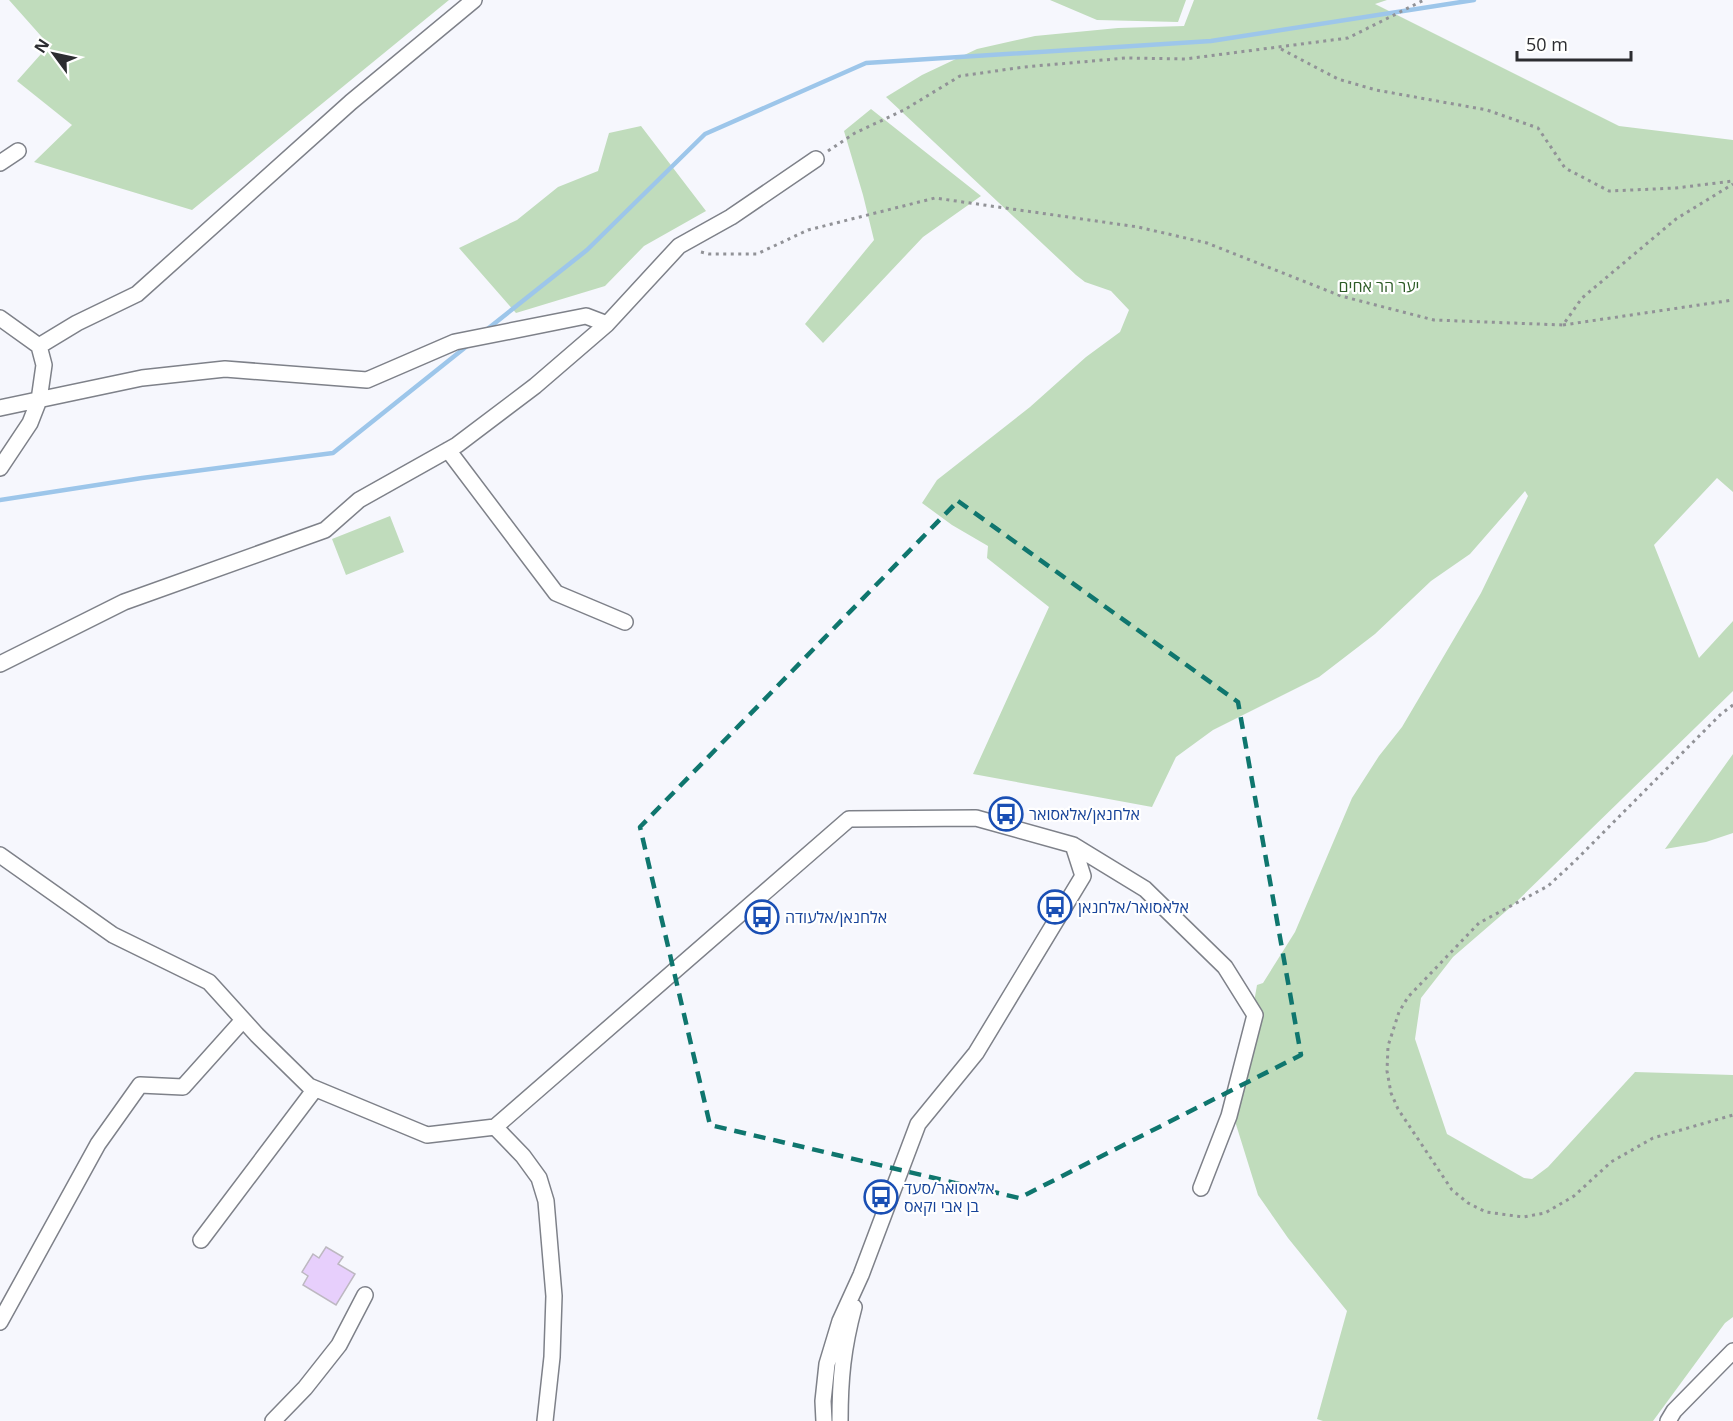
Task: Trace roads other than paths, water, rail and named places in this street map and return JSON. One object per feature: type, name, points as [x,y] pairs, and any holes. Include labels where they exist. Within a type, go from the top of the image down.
[{"type":"street","points":[[39,346],[77,323],[137,294],[351,102],[474,0]]},
{"type":"street","points":[[0,163],[18,151]]},
{"type":"street","points":[[0,664],[124,602],[325,530],[359,500],[448,450],[535,386],[608,324],[679,246],[730,217],[816,159]]},
{"type":"street","points":[[0,408],[142,378],[225,369],[367,380],[455,342],[586,316],[608,324]]},
{"type":"street","points":[[0,318],[39,346],[44,365],[39,400],[30,423],[0,468]]},
{"type":"street","points":[[448,450],[556,592],[625,622]]},
{"type":"street","points":[[0,855],[113,935],[209,982],[243,1020],[309,1086],[428,1135],[495,1127],[849,819],[976,818],[1073,845],[1145,889],[1225,967],[1255,1015],[1229,1116],[1202,1188]]},
{"type":"street","points":[[824,1421],[823,1401],[827,1364],[840,1321],[861,1275],[918,1124],[976,1053],[1083,876],[1073,845]]},
{"type":"street","points":[[0,1322],[98,1144],[140,1085],[183,1087],[243,1020]]},
{"type":"street","points":[[201,1240],[315,1089]]},
{"type":"street","points":[[495,1127],[523,1156],[539,1178],[546,1201],[554,1296],[552,1357],[545,1421]]},
{"type":"street","points":[[840,1421],[840,1378],[861,1275]]},
{"type":"street","points":[[273,1421],[305,1388],[339,1345],[365,1295]]},
{"type":"street","points":[[1668,1421],[1733,1351]]},
{"type":"waterway","points":[[485,331],[587,250],[705,134],[866,63],[1211,41],[1474,0]]},
{"type":"waterway","points":[[0,500],[142,478],[333,453],[467,346]]},
{"type":"place","name":"אלחנאן/אלאסואר","points":[[1006,814]]},
{"type":"place","name":"אלאסואר/אלחנאן","points":[[1055,907]]},
{"type":"place","name":"אלחנאן/אלעודה","points":[[762,917]]},
{"type":"place","name":"אלאסואר/סעד בן אבי וקאס","points":[[881,1197]]},
{"type":"park label","name":"יער הר אחים","points":[[1379,286]]}]
